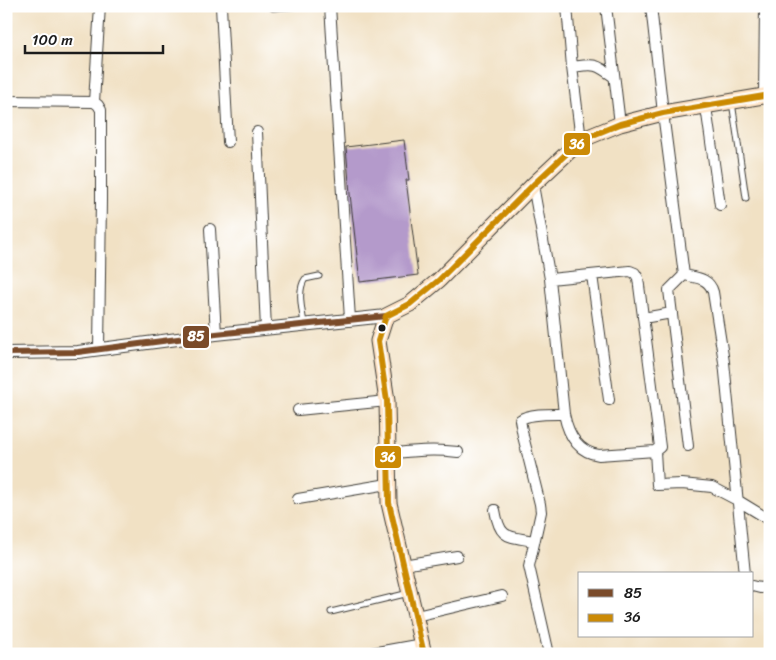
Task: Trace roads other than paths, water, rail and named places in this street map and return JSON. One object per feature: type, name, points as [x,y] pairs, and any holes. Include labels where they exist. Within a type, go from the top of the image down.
[{"type":"main road","points":[[423,649],[389,503],[387,401],[378,340],[386,316],[410,304],[439,280],[532,185],[580,140],[620,124],[663,113],[767,96]]},
{"type":"street","points":[[94,102],[100,6]]},
{"type":"street","points":[[221,6],[228,142]]},
{"type":"street","points":[[330,6],[350,319]]},
{"type":"street","points":[[567,6],[580,140]]},
{"type":"street","points":[[606,6],[620,124]]},
{"type":"street","points":[[651,6],[684,275]]},
{"type":"street","points":[[765,6],[767,96]]},
{"type":"street","points":[[572,66],[597,66],[614,77]]},
{"type":"street","points":[[6,102],[94,102],[101,110],[99,349]]},
{"type":"street","points":[[706,107],[720,205]]},
{"type":"street","points":[[257,132],[266,329]]},
{"type":"street","points":[[532,185],[550,279],[564,414],[570,432],[576,442],[586,452],[592,454],[655,451],[660,447],[638,278],[635,273],[630,271],[550,279]]},
{"type":"street","points":[[210,229],[216,334]]},
{"type":"street","points":[[592,275],[609,400]]},
{"type":"street","points":[[684,275],[669,290],[688,446]]},
{"type":"street","points":[[684,275],[707,281],[714,292],[724,362],[745,572]]},
{"type":"street","points":[[643,318],[672,313]]},
{"type":"street","points":[[6,352],[78,352],[216,334],[386,316]]},
{"type":"street","points":[[298,410],[387,401]]},
{"type":"street","points":[[549,654],[529,566],[541,512],[520,420],[524,417],[564,414]]},
{"type":"street","points":[[388,454],[424,450],[458,452]]},
{"type":"street","points":[[655,451],[657,485],[712,486],[770,520]]},
{"type":"street","points":[[298,499],[388,484]]},
{"type":"street","points":[[495,510],[496,519],[502,532],[510,537],[534,541]]},
{"type":"street","points":[[403,565],[457,556]]},
{"type":"street","points":[[754,586],[760,588],[770,586]]},
{"type":"street","points":[[416,616],[502,596]]},
{"type":"street","points":[[366,654],[423,649]]},
{"type":"lane","points":[[269,6],[273,8],[302,6]]},
{"type":"lane","points":[[732,102],[746,198]]},
{"type":"lane","points":[[304,324],[302,283],[305,279],[318,276]]},
{"type":"lane","points":[[331,612],[410,593]]}]
